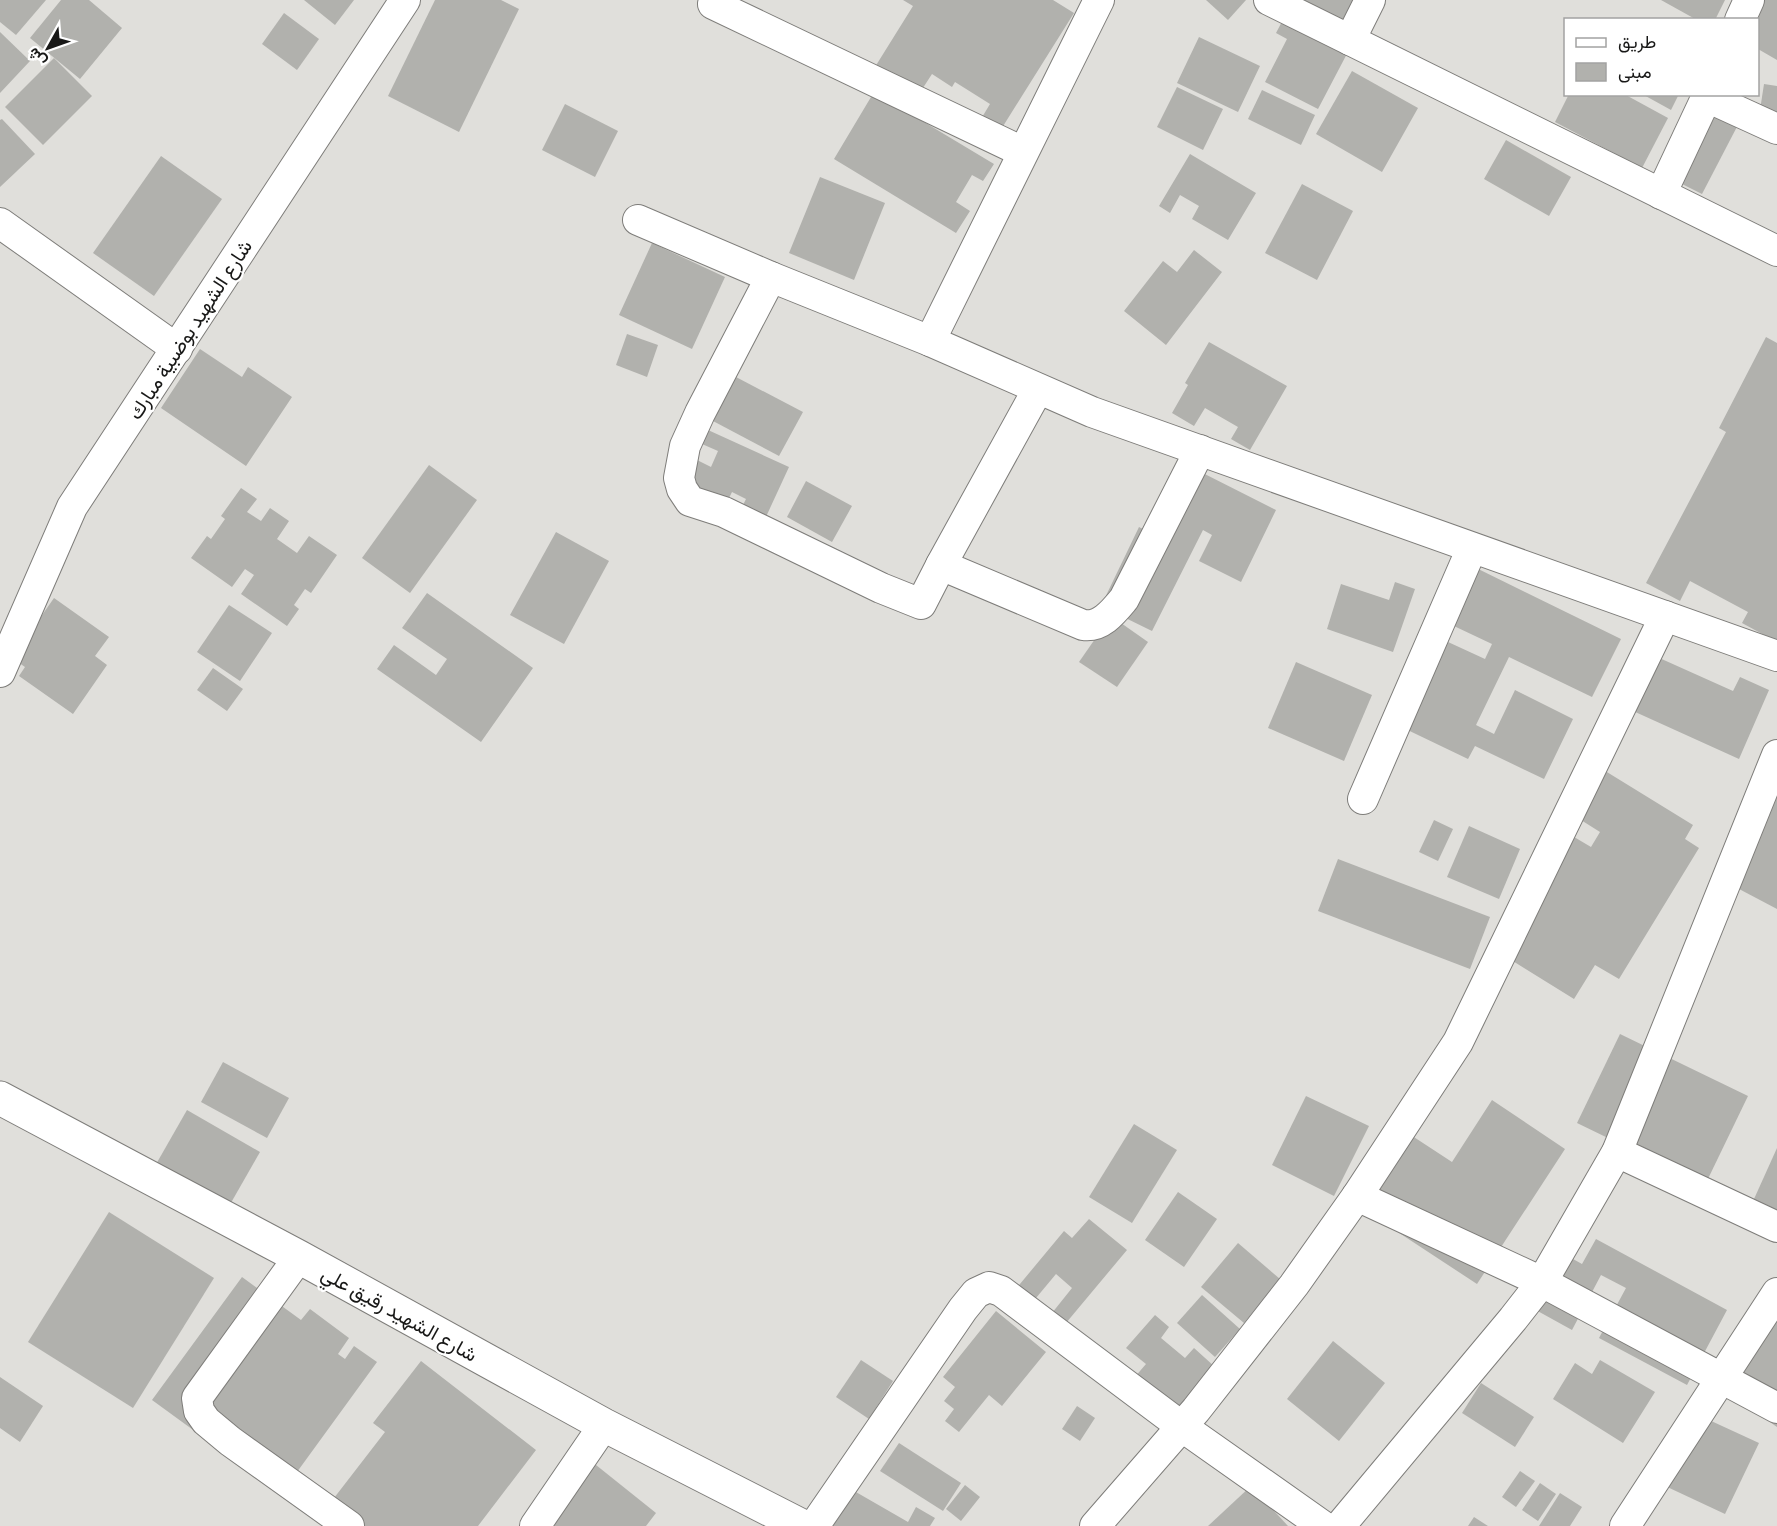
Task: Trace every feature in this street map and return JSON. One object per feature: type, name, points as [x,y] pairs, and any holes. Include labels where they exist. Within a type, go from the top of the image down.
[{"type":"street","name":"شارع الشهيد بوضبية مبارك","points":[[0,672],[72,507],[405,0]]},
{"type":"street","points":[[930,341],[1099,0]]},
{"type":"street","points":[[1269,0],[1777,251]]},
{"type":"street","points":[[1350,40],[1370,0]]},
{"type":"street","points":[[1741,18],[1749,0]]},
{"type":"street","points":[[713,4],[1023,152]]},
{"type":"street","points":[[1660,194],[1708,96],[1777,129]]},
{"type":"street","points":[[638,220],[930,341],[1092,412],[1777,656]]},
{"type":"street","points":[[0,223],[177,350]]},
{"type":"street","points":[[771,277],[685,446],[679,478],[682,489],[690,501],[724,512],[881,588],[921,604],[940,565],[1038,389]]},
{"type":"street","points":[[940,565],[1083,625],[1096,624],[1117,608],[1124,599],[1200,450]]},
{"type":"street","points":[[1363,799],[1472,548]]},
{"type":"street","points":[[1095,1526],[1181,1426],[1294,1285],[1357,1196],[1458,1042],[1665,616]]},
{"type":"street","points":[[1340,1526],[1542,1282],[1617,1152],[1777,755]]},
{"type":"street","name":"شارع الشهيد رقيق علي","points":[[0,1098],[299,1257],[604,1425],[802,1526]]},
{"type":"street","points":[[1617,1152],[1777,1227]]},
{"type":"street","points":[[1357,1196],[1542,1282],[1777,1407]]},
{"type":"street","points":[[299,1257],[197,1398],[199,1411],[206,1421],[230,1441],[349,1526]]},
{"type":"street","points":[[814,1526],[963,1309],[976,1293],[989,1287],[1001,1291],[1181,1426],[1323,1526]]},
{"type":"street","points":[[1625,1526],[1777,1293]]},
{"type":"street","points":[[535,1526],[604,1425]]},
{"type":"building","points":[[0,0],[46,0],[16,35],[0,22]]},
{"type":"building","points":[[61,0],[89,0],[122,28],[80,79],[30,38]]},
{"type":"building","points":[[304,0],[354,0],[335,25]]},
{"type":"building","points":[[435,0],[501,0],[519,9],[459,132],[388,96]]},
{"type":"building","points":[[903,0],[1053,0],[1074,13],[1000,131],[981,119],[990,104],[955,82],[952,87],[932,74],[919,94],[875,67],[913,6]]},
{"type":"building","points":[[1206,0],[1246,0],[1228,20]]},
{"type":"building","points":[[1293,0],[1356,0],[1343,26]]},
{"type":"building","points":[[1661,0],[1725,0],[1716,18],[1693,18]]},
{"type":"building","points":[[1743,0],[1777,0],[1777,60],[1759,50],[1759,18],[1734,18]]},
{"type":"building","points":[[284,13],[319,39],[297,70],[262,44]]},
{"type":"building","points":[[1286,14],[1350,48],[1318,109],[1265,82],[1287,39],[1276,33]]},
{"type":"building","points":[[0,32],[30,61],[0,93]]},
{"type":"building","points":[[1199,37],[1260,66],[1238,112],[1177,83]]},
{"type":"building","points":[[54,58],[92,96],[43,145],[5,107]]},
{"type":"building","points":[[1352,71],[1418,108],[1382,172],[1316,134]]},
{"type":"building","points":[[1764,84],[1777,86],[1777,113],[1760,110]]},
{"type":"building","points":[[1177,87],[1223,109],[1203,150],[1157,127]]},
{"type":"building","points":[[1262,90],[1315,115],[1301,145],[1248,119]]},
{"type":"building","points":[[874,92],[994,164],[983,181],[972,175],[956,202],[970,211],[956,233],[834,159]]},
{"type":"building","points":[[1568,96],[1628,96],[1668,118],[1642,168],[1555,122]]},
{"type":"building","points":[[1646,96],[1678,96],[1671,110]]},
{"type":"building","points":[[1699,99],[1740,121],[1702,194],[1660,173]]},
{"type":"building","points":[[565,104],[618,131],[595,177],[542,150]]},
{"type":"building","points":[[2,119],[35,154],[0,187],[0,120]]},
{"type":"building","points":[[1506,140],[1571,177],[1549,216],[1484,179]]},
{"type":"building","points":[[1190,154],[1256,193],[1228,240],[1192,219],[1199,206],[1180,195],[1170,213],[1159,206]]},
{"type":"building","points":[[161,156],[222,199],[154,296],[93,253]]},
{"type":"building","points":[[820,177],[885,203],[854,280],[789,253]]},
{"type":"building","points":[[1302,184],[1353,211],[1317,280],[1265,253]]},
{"type":"building","points":[[652,243],[725,277],[692,349],[619,315]]},
{"type":"building","points":[[1194,250],[1222,272],[1166,345],[1124,311],[1163,261],[1177,272]]},
{"type":"building","points":[[627,334],[658,345],[647,377],[616,365]]},
{"type":"building","points":[[1766,337],[1777,343],[1777,642],[1742,623],[1748,612],[1690,581],[1680,601],[1646,583],[1726,432],[1719,428]]},
{"type":"building","points":[[1209,342],[1287,386],[1250,450],[1231,439],[1238,427],[1205,408],[1194,426],[1172,413],[1188,385],[1185,383]]},
{"type":"building","points":[[200,349],[242,377],[248,367],[292,397],[246,466],[161,408]]},
{"type":"building","points":[[736,377],[803,412],[779,456],[713,421]]},
{"type":"building","points":[[708,430],[789,467],[765,519],[741,509],[746,499],[732,492],[727,502],[684,482],[695,459],[711,467],[718,451],[702,444]]},
{"type":"building","points":[[1179,461],[1276,510],[1241,582],[1199,561],[1212,535],[1203,530],[1152,631],[1101,606],[1139,527],[1145,530]]},
{"type":"building","points":[[429,465],[477,500],[410,593],[362,558]]},
{"type":"building","points":[[806,481],[852,506],[832,542],[787,517]]},
{"type":"building","points":[[241,488],[257,499],[247,512],[261,521],[270,508],[289,521],[277,539],[297,553],[309,536],[337,555],[311,593],[305,589],[294,605],[299,609],[287,626],[241,594],[254,575],[245,569],[232,587],[191,558],[207,536],[211,539],[225,519],[221,516]]},
{"type":"building","points":[[556,532],[609,561],[564,644],[510,615]]},
{"type":"building","points":[[1464,562],[1621,639],[1592,697],[1509,657],[1476,725],[1494,734],[1515,690],[1573,719],[1544,779],[1475,746],[1468,759],[1393,723],[1435,636],[1485,659],[1492,644],[1437,618]]},
{"type":"building","points":[[1395,582],[1415,589],[1393,652],[1327,629],[1341,584],[1389,600]]},
{"type":"building","points":[[427,593],[533,668],[481,742],[377,669],[394,645],[436,675],[447,659],[402,628]]},
{"type":"building","points":[[54,598],[109,637],[95,656],[107,665],[73,714],[19,676],[25,667],[12,658]]},
{"type":"building","points":[[229,605],[272,633],[240,681],[197,652]]},
{"type":"building","points":[[1111,616],[1148,642],[1117,687],[1079,662]]},
{"type":"building","points":[[1646,652],[1733,691],[1740,677],[1769,690],[1739,759],[1622,706]]},
{"type":"building","points":[[1296,662],[1372,695],[1344,761],[1268,728]]},
{"type":"building","points":[[213,668],[243,689],[227,711],[197,690]]},
{"type":"building","points":[[1602,769],[1693,825],[1685,839],[1699,848],[1619,979],[1595,965],[1574,999],[1492,948],[1564,831],[1591,847],[1600,832],[1573,815]]},
{"type":"building","points":[[1777,774],[1777,909],[1722,880]]},
{"type":"building","points":[[1434,820],[1453,829],[1438,861],[1419,852]]},
{"type":"building","points":[[1469,826],[1520,849],[1499,899],[1447,877]]},
{"type":"building","points":[[1338,859],[1490,917],[1470,969],[1318,911]]},
{"type":"building","points":[[1620,1034],[1748,1096],[1705,1185],[1577,1123]]},
{"type":"building","points":[[223,1062],[289,1098],[267,1138],[201,1102]]},
{"type":"building","points":[[1306,1096],[1369,1126],[1334,1196],[1272,1165]]},
{"type":"building","points":[[1492,1100],[1565,1149],[1477,1284],[1349,1200],[1397,1126],[1452,1162]]},
{"type":"building","points":[[187,1110],[260,1152],[228,1208],[155,1166]]},
{"type":"building","points":[[1134,1124],[1177,1150],[1132,1223],[1089,1197]]},
{"type":"building","points":[[1777,1148],[1777,1210],[1754,1199]]},
{"type":"building","points":[[1178,1192],[1217,1219],[1184,1267],[1145,1240]]},
{"type":"building","points":[[109,1212],[214,1278],[133,1408],[28,1342]]},
{"type":"building","points":[[1089,1219],[1127,1250],[1061,1329],[1048,1318],[1072,1288],[1056,1274],[1031,1304],[1015,1290],[1064,1231],[1072,1238]]},
{"type":"building","points":[[1596,1239],[1727,1310],[1687,1385],[1599,1338],[1626,1288],[1601,1275],[1572,1330],[1534,1309],[1564,1254],[1582,1264]]},
{"type":"building","points":[[1238,1243],[1280,1279],[1244,1323],[1201,1287]]},
{"type":"building","points":[[242,1277],[301,1320],[310,1309],[349,1338],[338,1354],[345,1359],[354,1346],[377,1362],[281,1494],[152,1400]]},
{"type":"building","points":[[1777,1289],[1777,1427],[1713,1382]]},
{"type":"building","points":[[1202,1295],[1240,1329],[1215,1357],[1177,1323]]},
{"type":"building","points":[[996,1311],[1046,1352],[1002,1406],[989,1395],[959,1432],[945,1421],[954,1409],[944,1401],[955,1387],[943,1377]]},
{"type":"building","points":[[1155,1315],[1169,1327],[1161,1338],[1185,1358],[1194,1348],[1215,1367],[1175,1413],[1134,1378],[1146,1364],[1126,1348]]},
{"type":"building","points":[[1333,1341],[1385,1383],[1339,1441],[1287,1399]]},
{"type":"building","points":[[861,1360],[893,1381],[869,1419],[836,1397]]},
{"type":"building","points":[[1600,1360],[1655,1392],[1623,1443],[1553,1399],[1575,1363],[1592,1374]]},
{"type":"building","points":[[421,1361],[536,1450],[478,1526],[343,1526],[324,1511],[385,1432],[373,1423]]},
{"type":"building","points":[[0,1377],[43,1406],[20,1442],[0,1428]]},
{"type":"building","points":[[1481,1383],[1534,1417],[1515,1447],[1462,1413]]},
{"type":"building","points":[[1077,1406],[1095,1418],[1080,1441],[1062,1429]]},
{"type":"building","points":[[1696,1414],[1759,1443],[1725,1514],[1663,1485]]},
{"type":"building","points":[[899,1443],[961,1483],[943,1511],[880,1471]]},
{"type":"building","points":[[581,1453],[656,1513],[646,1526],[534,1526]]},
{"type":"building","points":[[1520,1471],[1535,1481],[1516,1507],[1502,1497]]},
{"type":"building","points":[[1540,1483],[1556,1494],[1538,1521],[1522,1510]]},
{"type":"building","points":[[842,1484],[908,1522],[916,1507],[935,1518],[930,1526],[829,1526]]},
{"type":"building","points":[[965,1485],[980,1497],[961,1521],[946,1509]]},
{"type":"building","points":[[1251,1486],[1288,1526],[1208,1526]]},
{"type":"building","points":[[1560,1493],[1582,1507],[1570,1526],[1539,1526]]},
{"type":"building","points":[[1474,1517],[1488,1526],[1468,1526]]}]
